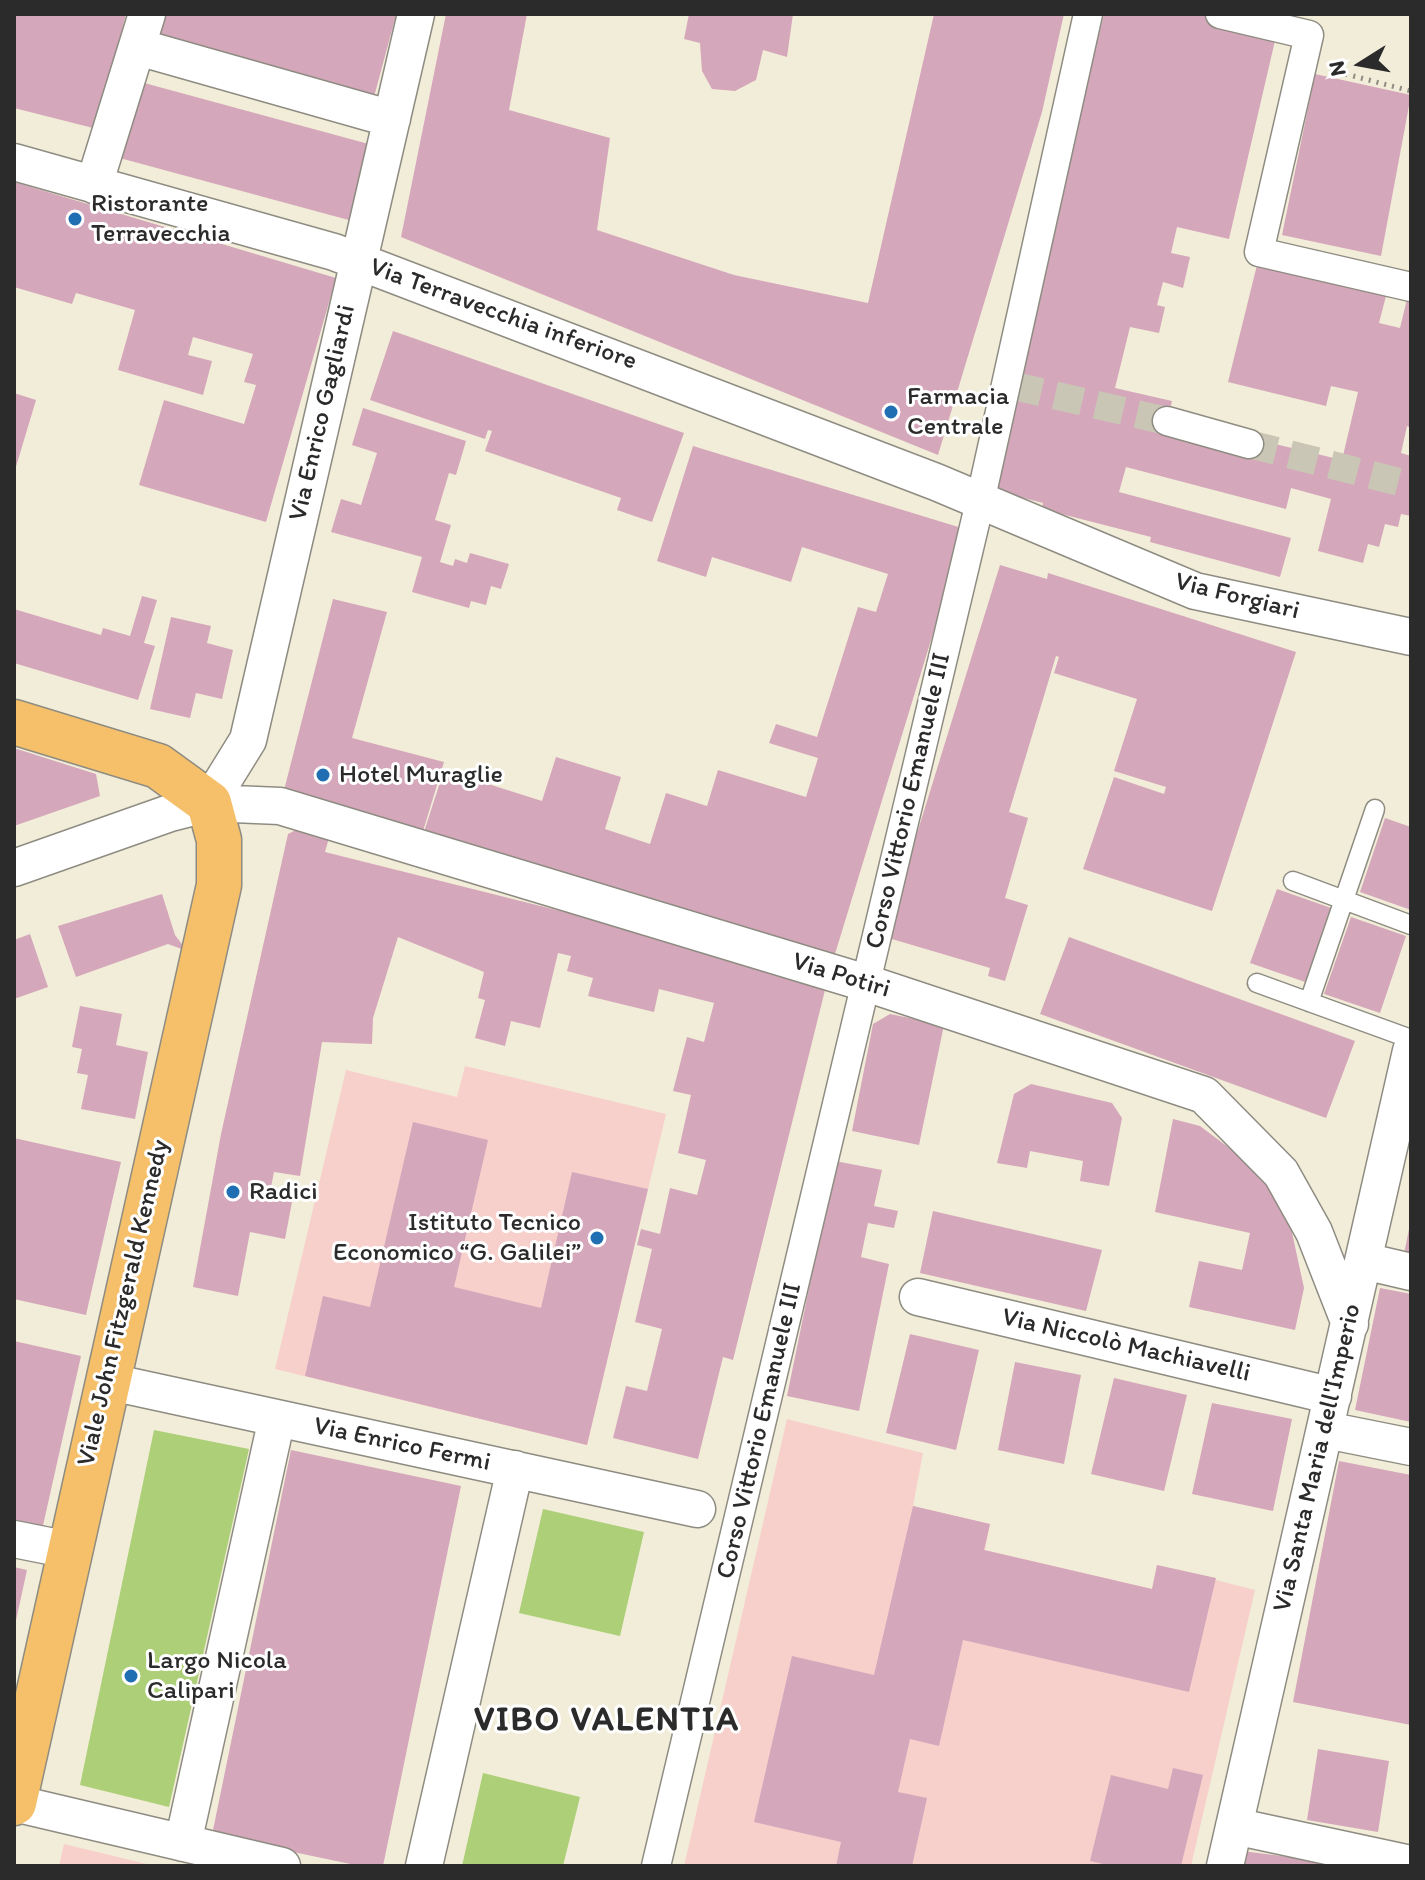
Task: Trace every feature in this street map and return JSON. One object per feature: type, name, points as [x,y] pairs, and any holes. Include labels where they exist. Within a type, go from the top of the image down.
[{"type":"main road","points":[[14,722],[158,766],[209,803]]},
{"type":"main road","name":"Viale John Fitzgerald Kennedy","points":[[14,1803],[219,885],[219,840],[209,803]]},
{"type":"street","name":"Via Enrico Gagliardi","points":[[209,803],[248,740],[416,14]]},
{"type":"street","name":"Corso Vittorio Emanuele III","points":[[656,1866],[1010,385],[1088,14]]},
{"type":"street","points":[[1220,14],[1309,35],[1259,252],[1411,287]]},
{"type":"street","points":[[94,185],[142,31],[392,119]]},
{"type":"street","name":"Via Terravecchia inferiore","points":[[14,162],[358,262],[604,352],[980,502]]},
{"type":"street","points":[[1167,421],[1249,444]]},
{"type":"street","name":"Via Forgiari","points":[[980,502],[1195,591],[1408,631]]},
{"type":"street","name":"Via Potiri","points":[[14,868],[170,813],[209,803],[280,806],[866,983],[1204,1095],[1281,1173],[1314,1232],[1350,1324]]},
{"type":"street","name":"Via Santa Maria dell'Imperio","points":[[1225,1866],[1364,1261],[1404,1124],[1411,1051]]},
{"type":"street","points":[[1364,1261],[1411,1272]]},
{"type":"street","name":"Via Niccolò Machiavelli","points":[[918,1297],[1330,1413],[1411,1447]]},
{"type":"street","name":"Via Enrico Fermi","points":[[106,1381],[697,1509]]},
{"type":"street","points":[[183,1843],[277,1418]]},
{"type":"street","points":[[424,1866],[515,1469]]},
{"type":"street","points":[[697,1509],[739,1517]]},
{"type":"street","points":[[14,1539],[69,1550]]},
{"type":"street","points":[[14,1803],[282,1866]]},
{"type":"street","points":[[1234,1826],[1411,1864]]},
{"type":"lane","points":[[1309,1002],[1375,809]]},
{"type":"lane","points":[[1293,881],[1411,925]]},
{"type":"lane","points":[[1257,983],[1411,1039]]},
{"type":"path","points":[[1309,35],[1327,46],[1322,68],[1411,91]]},
{"type":"shaded area","points":[[465,1066],[666,1114],[587,1445],[275,1369],[346,1070],[457,1097]]},
{"type":"shaded area","points":[[787,1419],[923,1453],[913,1506],[990,1524],[985,1550],[1152,1589],[1157,1565],[1255,1590],[1191,1866],[684,1866]]},
{"type":"shaded area","points":[[64,1844],[147,1864],[155,1866],[59,1866]]},
{"type":"green space","points":[[154,1430],[249,1449],[169,1807],[80,1785]]},
{"type":"green space","points":[[543,1509],[644,1532],[620,1636],[519,1613]]},
{"type":"green space","points":[[483,1773],[580,1797],[563,1866],[462,1866]]},
{"type":"building","points":[[14,14],[126,14],[97,129],[14,108]]},
{"type":"building","points":[[164,14],[396,15],[374,97],[158,40]]},
{"type":"building","points":[[446,14],[527,14],[509,110],[610,138],[597,230],[734,275],[868,303],[934,14],[1064,14],[1042,112],[938,455],[401,237]]},
{"type":"building","points":[[689,14],[793,14],[787,57],[763,50],[756,80],[735,91],[712,89],[702,71],[700,43],[684,39]]},
{"type":"building","points":[[1104,14],[1198,14],[1277,32],[1229,239],[1177,227],[1171,253],[1190,257],[1183,288],[1163,282],[1157,305],[1165,307],[1159,333],[1130,327],[1115,388],[1172,401],[1165,429],[1250,438],[1342,460],[1358,392],[1331,386],[1326,406],[1228,382],[1258,261],[1386,296],[1379,323],[1400,328],[1408,295],[1411,296],[1411,428],[1407,426],[1401,453],[1411,456],[1411,516],[1401,514],[1398,527],[1385,524],[1379,547],[1368,544],[1363,563],[1318,551],[1331,499],[1291,488],[1286,509],[1126,467],[1119,492],[1291,538],[1280,577],[1150,542],[1151,537],[1042,509],[1043,503],[989,489]]},
{"type":"building","points":[[1315,74],[1411,95],[1381,256],[1282,235]]},
{"type":"building","points":[[137,81],[376,146],[356,222],[116,157]]},
{"type":"building","points":[[14,182],[336,278],[266,522],[139,485],[164,400],[244,424],[256,385],[244,382],[253,354],[193,337],[188,355],[212,361],[203,395],[118,370],[135,310],[76,293],[72,304],[14,287]]},
{"type":"building","points":[[393,331],[684,433],[652,522],[617,510],[621,498],[485,451],[492,431],[488,430],[485,439],[370,400]]},
{"type":"building","points":[[14,393],[36,400],[15,470],[14,470]]},
{"type":"building","points":[[363,408],[466,441],[456,475],[449,473],[435,520],[451,525],[440,562],[453,566],[455,559],[467,563],[470,553],[509,564],[501,589],[491,586],[486,605],[471,601],[469,608],[412,592],[422,557],[331,532],[341,499],[361,505],[377,453],[352,445]]},
{"type":"building","points":[[693,446],[965,529],[831,967],[421,841],[444,770],[542,801],[556,757],[621,777],[605,829],[650,844],[666,793],[707,806],[718,770],[806,797],[818,758],[769,743],[776,724],[817,737],[858,607],[876,612],[888,574],[802,547],[791,582],[712,557],[706,577],[657,561]]},
{"type":"building","points":[[1000,565],[1047,579],[1048,573],[1296,652],[1212,911],[1083,869],[1114,777],[1164,794],[1166,787],[1114,771],[1137,699],[1054,673],[1059,657],[1056,656],[1009,812],[1028,818],[1005,898],[1028,905],[1005,981],[988,976],[990,968],[885,937]]},
{"type":"building","points":[[142,596],[157,600],[144,643],[155,646],[138,700],[14,663],[14,609],[101,635],[103,628],[130,636]]},
{"type":"building","points":[[333,599],[387,612],[352,738],[444,762],[420,841],[282,798]]},
{"type":"building","points":[[171,617],[211,626],[207,643],[233,650],[222,699],[196,693],[190,718],[150,709]]},
{"type":"building","points":[[14,748],[96,774],[100,796],[14,826]]},
{"type":"building","points":[[1385,818],[1411,827],[1411,910],[1360,892]]},
{"type":"building","points":[[296,830],[329,838],[325,852],[828,978],[733,1360],[723,1357],[698,1459],[613,1438],[626,1386],[647,1391],[662,1329],[635,1322],[652,1249],[637,1245],[641,1229],[660,1234],[670,1188],[697,1195],[706,1160],[678,1153],[691,1095],[673,1091],[687,1037],[704,1042],[714,1003],[659,989],[654,1012],[588,996],[593,978],[567,971],[571,956],[558,953],[540,1028],[511,1021],[505,1046],[475,1038],[485,1000],[478,998],[484,972],[398,937],[373,1018],[372,1044],[322,1042],[300,1176],[274,1172],[269,1197],[292,1202],[285,1239],[250,1232],[238,1296],[193,1287],[221,1134],[288,834]]},
{"type":"building","points":[[1277,889],[1334,909],[1308,983],[1250,963]]},
{"type":"building","points":[[162,894],[175,935],[187,951],[168,944],[76,977],[58,926]]},
{"type":"building","points":[[1351,917],[1406,936],[1380,1013],[1324,994]]},
{"type":"building","points":[[30,934],[48,987],[14,999],[14,940]]},
{"type":"building","points":[[1069,937],[1355,1041],[1326,1118],[1040,1014]]},
{"type":"building","points":[[80,1006],[122,1014],[116,1045],[148,1052],[135,1119],[81,1109],[88,1075],[77,1073],[82,1049],[72,1047]]},
{"type":"building","points":[[890,1014],[944,1025],[919,1145],[852,1131],[873,1024]]},
{"type":"building","points":[[1031,1084],[1112,1103],[1122,1118],[1109,1186],[1080,1181],[1083,1161],[1030,1151],[1027,1168],[997,1163],[1014,1094]]},
{"type":"building","points":[[1173,1119],[1200,1126],[1260,1171],[1291,1228],[1304,1288],[1295,1330],[1189,1307],[1199,1261],[1242,1270],[1250,1233],[1155,1212]]},
{"type":"building","name":"Istituto Tecnico Economico “G. Galilei”","points":[[413,1122],[488,1140],[454,1287],[541,1308],[572,1172],[648,1189],[587,1445],[305,1376],[323,1296],[370,1307]]},
{"type":"building","points":[[14,1138],[121,1162],[86,1315],[14,1299]]},
{"type":"building","points":[[835,1161],[882,1170],[874,1206],[898,1211],[894,1228],[868,1223],[861,1257],[889,1264],[859,1411],[787,1396]]},
{"type":"building","points":[[933,1211],[1102,1250],[1086,1311],[920,1273]]},
{"type":"building","points":[[1411,1224],[1411,1256],[1404,1254]]},
{"type":"building","points":[[1380,1288],[1411,1294],[1411,1422],[1355,1410]]},
{"type":"building","points":[[910,1334],[979,1350],[956,1450],[886,1433]]},
{"type":"building","points":[[14,1341],[81,1356],[42,1530],[14,1524]]},
{"type":"building","points":[[1015,1362],[1081,1375],[1064,1464],[998,1450]]},
{"type":"building","points":[[1114,1378],[1187,1395],[1164,1491],[1091,1474]]},
{"type":"building","points":[[1212,1403],[1292,1419],[1273,1511],[1192,1494]]},
{"type":"building","points":[[291,1450],[461,1486],[383,1866],[360,1866],[212,1835]]},
{"type":"building","points":[[1339,1461],[1411,1475],[1411,1725],[1293,1702]]},
{"type":"building","points":[[913,1506],[990,1524],[984,1550],[1152,1589],[1157,1565],[1216,1578],[1189,1692],[963,1640],[939,1746],[910,1739],[898,1792],[927,1798],[912,1866],[836,1866],[841,1842],[754,1822],[792,1656],[874,1675]]},
{"type":"building","points":[[14,1567],[27,1570],[15,1625],[14,1624]]},
{"type":"building","points":[[1318,1749],[1389,1761],[1378,1832],[1307,1820]]},
{"type":"building","points":[[1173,1768],[1203,1775],[1181,1866],[1112,1866],[1090,1861],[1111,1775],[1168,1789]]},
{"type":"building","points":[[1242,1851],[1345,1864],[1345,1866],[1240,1866]]},
{"type":"tunnel","points":[[1014,386],[1167,421]]},
{"type":"tunnel","points":[[1249,444],[1411,485]]},
{"type":"place","name":"Ristorante Terravecchia","points":[[75,219]]},
{"type":"place","name":"Farmacia Centrale","points":[[891,412]]},
{"type":"place","name":"Hotel Muraglie","points":[[323,775]]},
{"type":"place","name":"Radici","points":[[233,1192]]},
{"type":"place","name":"Istituto Tecnico Economico “G. Galilei”","points":[[597,1238]]},
{"type":"place","name":"Largo Nicola Calipari","points":[[131,1676]]},
{"type":"district","name":"VIBO VALENTIA","points":[[607,1721]]}]
